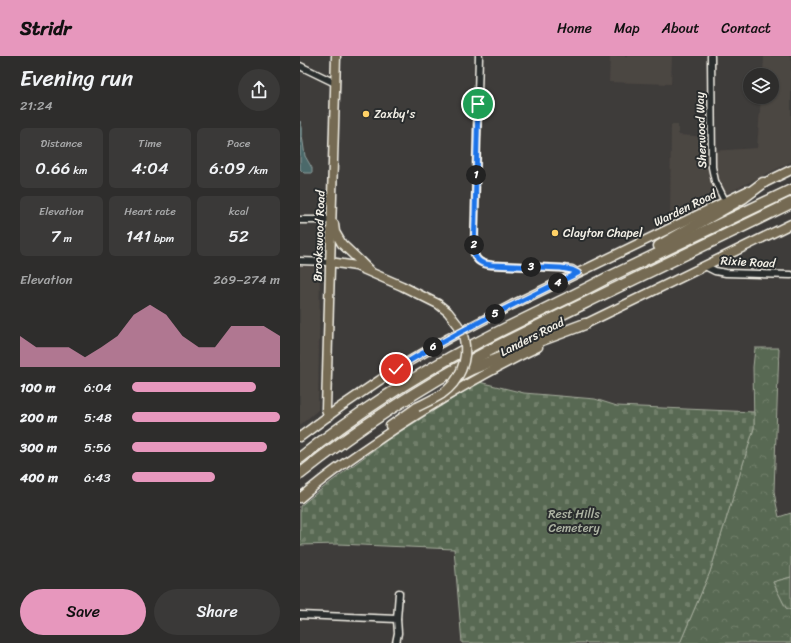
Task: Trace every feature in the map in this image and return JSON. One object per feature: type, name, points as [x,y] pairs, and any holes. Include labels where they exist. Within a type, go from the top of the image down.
[{"type":"highway","points":[[607,278],[683,232],[744,198],[763,183]]},
{"type":"highway","points":[[300,458],[376,404],[434,367],[475,344],[607,278],[791,190]]},
{"type":"highway","points":[[300,474],[363,426],[427,386],[489,351],[791,203]]},
{"type":"highway","points":[[427,386],[444,382],[542,340],[586,324]]},
{"type":"main road","name":"Brookswood Road","points":[[329,416],[326,409],[336,56]]},
{"type":"main road","name":"Warden Road","points":[[300,438],[396,369],[483,320],[791,170]]},
{"type":"main road","points":[[332,209],[336,232],[342,244],[371,272]]},
{"type":"main road","name":"Landers Road","points":[[300,498],[369,446],[474,380],[522,354],[791,224]]},
{"type":"main road","points":[[300,491],[417,407],[441,394],[453,384],[462,371],[465,356],[464,338],[458,325],[448,312],[438,304],[356,266],[330,262]]},
{"type":"street","points":[[479,56],[475,256],[483,264],[561,268],[578,273]]},
{"type":"street","name":"Sherwood Way","points":[[711,56],[712,167],[715,181],[725,202]]},
{"type":"street","points":[[300,66],[335,83]]},
{"type":"street","points":[[300,220],[331,220]]},
{"type":"street","points":[[300,261],[330,262]]},
{"type":"street","name":"Rixie Road","points":[[705,266],[714,271],[726,273],[791,275]]},
{"type":"street","points":[[396,643],[398,633],[397,619],[399,593]]},
{"type":"street","points":[[300,615],[397,619]]},
{"type":"shaded area","points":[[610,56],[672,56],[671,84],[609,82]]},
{"type":"shaded area","points":[[764,56],[791,56],[791,162],[670,221],[671,125],[678,125],[678,135],[711,137],[712,151],[757,148],[760,104],[779,104],[779,68],[763,68]]},
{"type":"shaded area","points":[[300,266],[320,267],[318,410],[300,425]]},
{"type":"green space","points":[[755,348],[779,348],[774,491],[779,517],[791,513],[791,577],[773,582],[786,608],[791,610],[791,643],[680,643],[710,572],[754,428],[753,367]]},
{"type":"green space","name":"Rest Hills Cemetery","points":[[479,382],[524,393],[595,399],[617,406],[754,412],[754,428],[710,572],[680,643],[462,643],[454,549],[338,544],[300,545],[300,506],[387,440]]},
{"type":"green space","points":[[791,577],[791,610],[786,608],[773,582]]},
{"type":"water","points":[[300,121],[305,156],[312,168],[312,173],[304,173],[300,169]]},
{"type":"place","name":"Zaxby's","points":[[366,114]]},
{"type":"place","name":"Clayton Chapel","points":[[555,233]]},
{"type":"route","points":[[396,369],[483,320],[578,273],[561,268],[483,264],[475,256],[478,104]]}]
